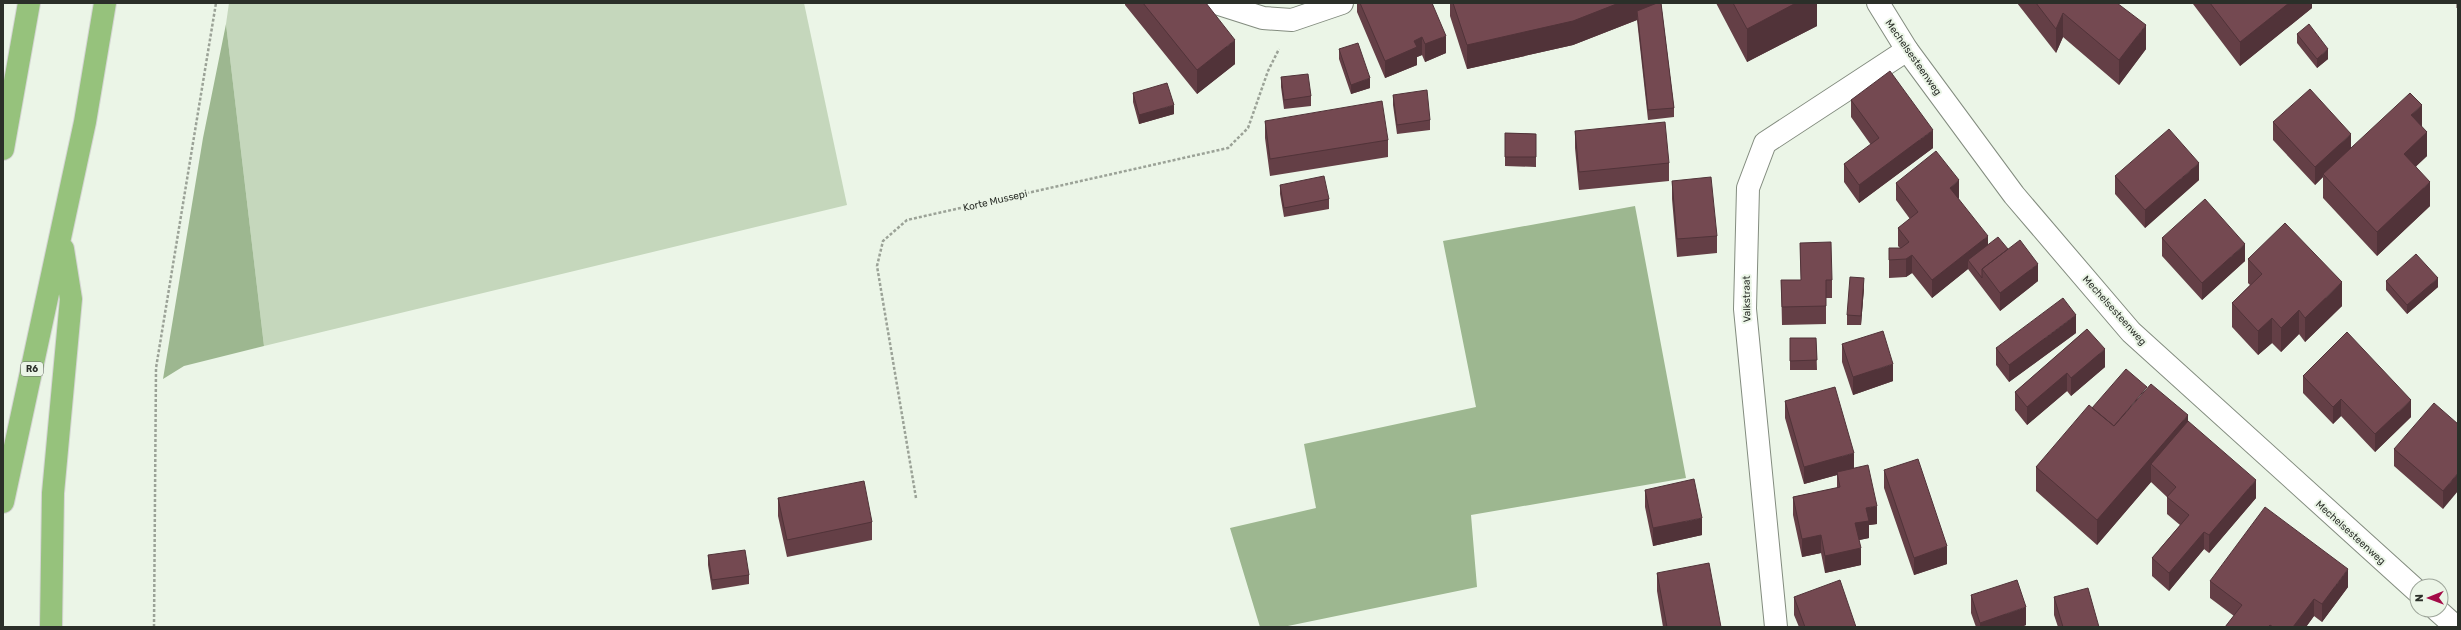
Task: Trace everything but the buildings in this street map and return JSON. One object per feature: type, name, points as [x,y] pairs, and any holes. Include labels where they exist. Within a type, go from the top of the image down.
[{"type":"highway","points":[[3,149],[29,3]]},
{"type":"highway","name":"R6","points":[[3,502],[85,122],[105,3]]},
{"type":"highway","points":[[51,627],[53,493],[71,299],[61,236]]},
{"type":"main road","points":[[1216,3],[1263,18],[1292,20],[1342,3]]},
{"type":"main road","name":"Mechelsesteenweg","points":[[1878,3],[1907,50],[2014,195],[2131,332],[2409,584]]},
{"type":"main road","name":"Valkstraat","points":[[1776,627],[1745,309],[1748,188],[1765,143],[1907,50]]},
{"type":"main road","points":[[2446,618],[2456,627]]},
{"type":"path","points":[[154,627],[156,368],[216,3]]},
{"type":"path","name":"Korte Mussepi","points":[[916,498],[877,266],[883,241],[907,220],[1228,148],[1248,128],[1268,71],[1292,20]]},
{"type":"green space","points":[[229,3],[804,3],[847,205],[264,346],[226,24]]},
{"type":"green space","points":[[226,24],[264,346],[184,366],[163,379],[203,138]]},
{"type":"green space","points":[[1635,206],[1686,478],[1471,515],[1477,587],[1283,627],[1260,627],[1230,528],[1316,508],[1304,444],[1476,407],[1443,241]]}]
